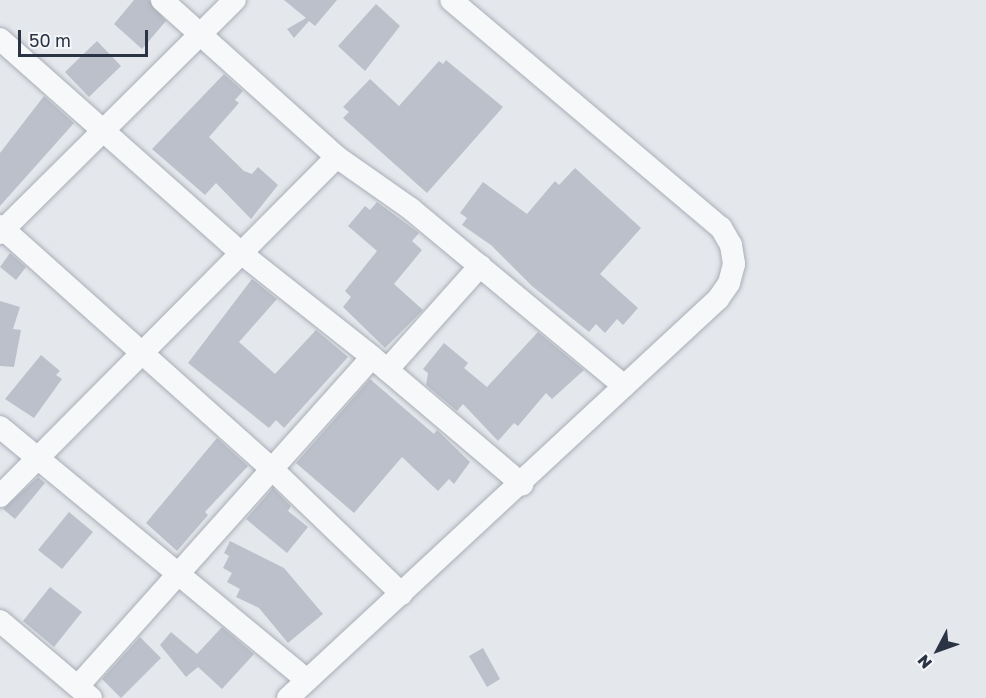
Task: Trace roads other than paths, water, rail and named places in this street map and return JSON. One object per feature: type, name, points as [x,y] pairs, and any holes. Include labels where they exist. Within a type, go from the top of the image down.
[{"type":"street","points":[[162,0],[337,157],[411,208],[624,386]]},
{"type":"street","points":[[235,0],[1,230],[272,469],[402,594]]},
{"type":"street","points":[[288,698],[522,484],[718,298],[729,283],[734,264],[731,245],[722,228],[451,0]]},
{"type":"street","points":[[0,39],[241,254],[380,363],[522,484]]},
{"type":"street","points":[[0,496],[337,157]]},
{"type":"street","points":[[0,621],[85,692],[179,572],[272,469],[480,266]]},
{"type":"street","points":[[0,427],[36,459],[179,572],[307,680]]}]
